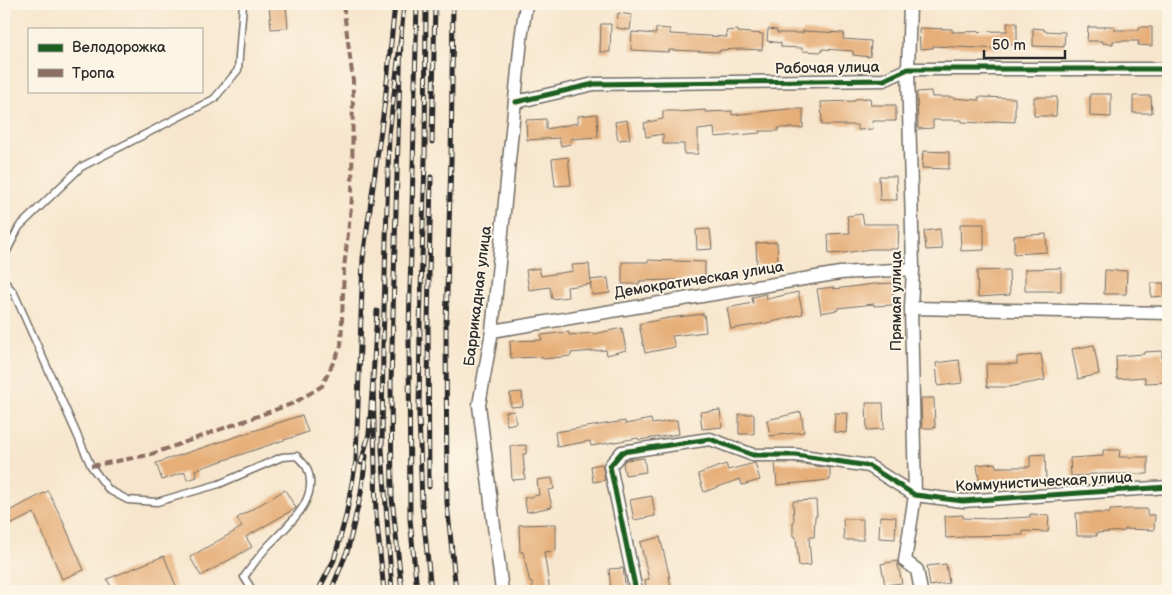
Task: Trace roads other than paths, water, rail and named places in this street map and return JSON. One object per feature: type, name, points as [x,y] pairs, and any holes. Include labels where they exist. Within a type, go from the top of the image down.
[{"type":"street","name":"Баррикадная улица","points":[[502,591],[479,405],[492,331],[526,4]]},
{"type":"street","name":"Прямая улица","points":[[910,4],[908,69],[913,269],[911,308],[914,495],[905,561],[918,570],[921,591]]},
{"type":"street","name":"Рабочая улица","points":[[516,102],[594,84],[884,80],[908,69],[1168,68]]},
{"type":"street","name":"Демократическая улица","points":[[492,331],[840,272],[913,269]]},
{"type":"street","points":[[911,308],[1168,312]]},
{"type":"street","name":"Коммунистическая улица","points":[[636,591],[610,466],[622,452],[710,439],[753,456],[796,455],[869,466],[914,495],[963,501],[1168,487]]},
{"type":"lane","points":[[4,257],[19,227],[81,166],[214,99],[238,70],[243,4]]},
{"type":"lane","points":[[4,281],[14,293],[91,466],[108,490],[128,500],[157,502],[218,484],[282,457],[297,456],[307,468],[310,484],[304,506],[288,526],[272,541],[244,577],[252,591]]},
{"type":"railway","points":[[385,101],[395,4]]},
{"type":"railway","points":[[401,36],[404,4]]},
{"type":"railway","points":[[417,4],[409,332],[410,519],[417,591]]},
{"type":"railway","points":[[426,4],[425,159],[419,414],[422,504],[431,591]]},
{"type":"railway","points":[[432,142],[435,4]]},
{"type":"railway","points":[[453,4],[446,325],[447,503],[456,591]]},
{"type":"railway","points":[[392,591],[382,449],[383,346],[389,135],[401,36],[391,382],[392,498],[402,591]]},
{"type":"railway","points":[[318,591],[334,560],[346,516],[356,461],[363,258],[386,94]]},
{"type":"railway","points":[[429,487],[428,325],[431,177]]},
{"type":"railway","points":[[373,379],[377,311]]},
{"type":"railway","points":[[361,463],[369,434],[373,379],[376,514],[384,591]]},
{"type":"railway","points":[[331,591],[348,549],[361,493],[366,456]]}]
